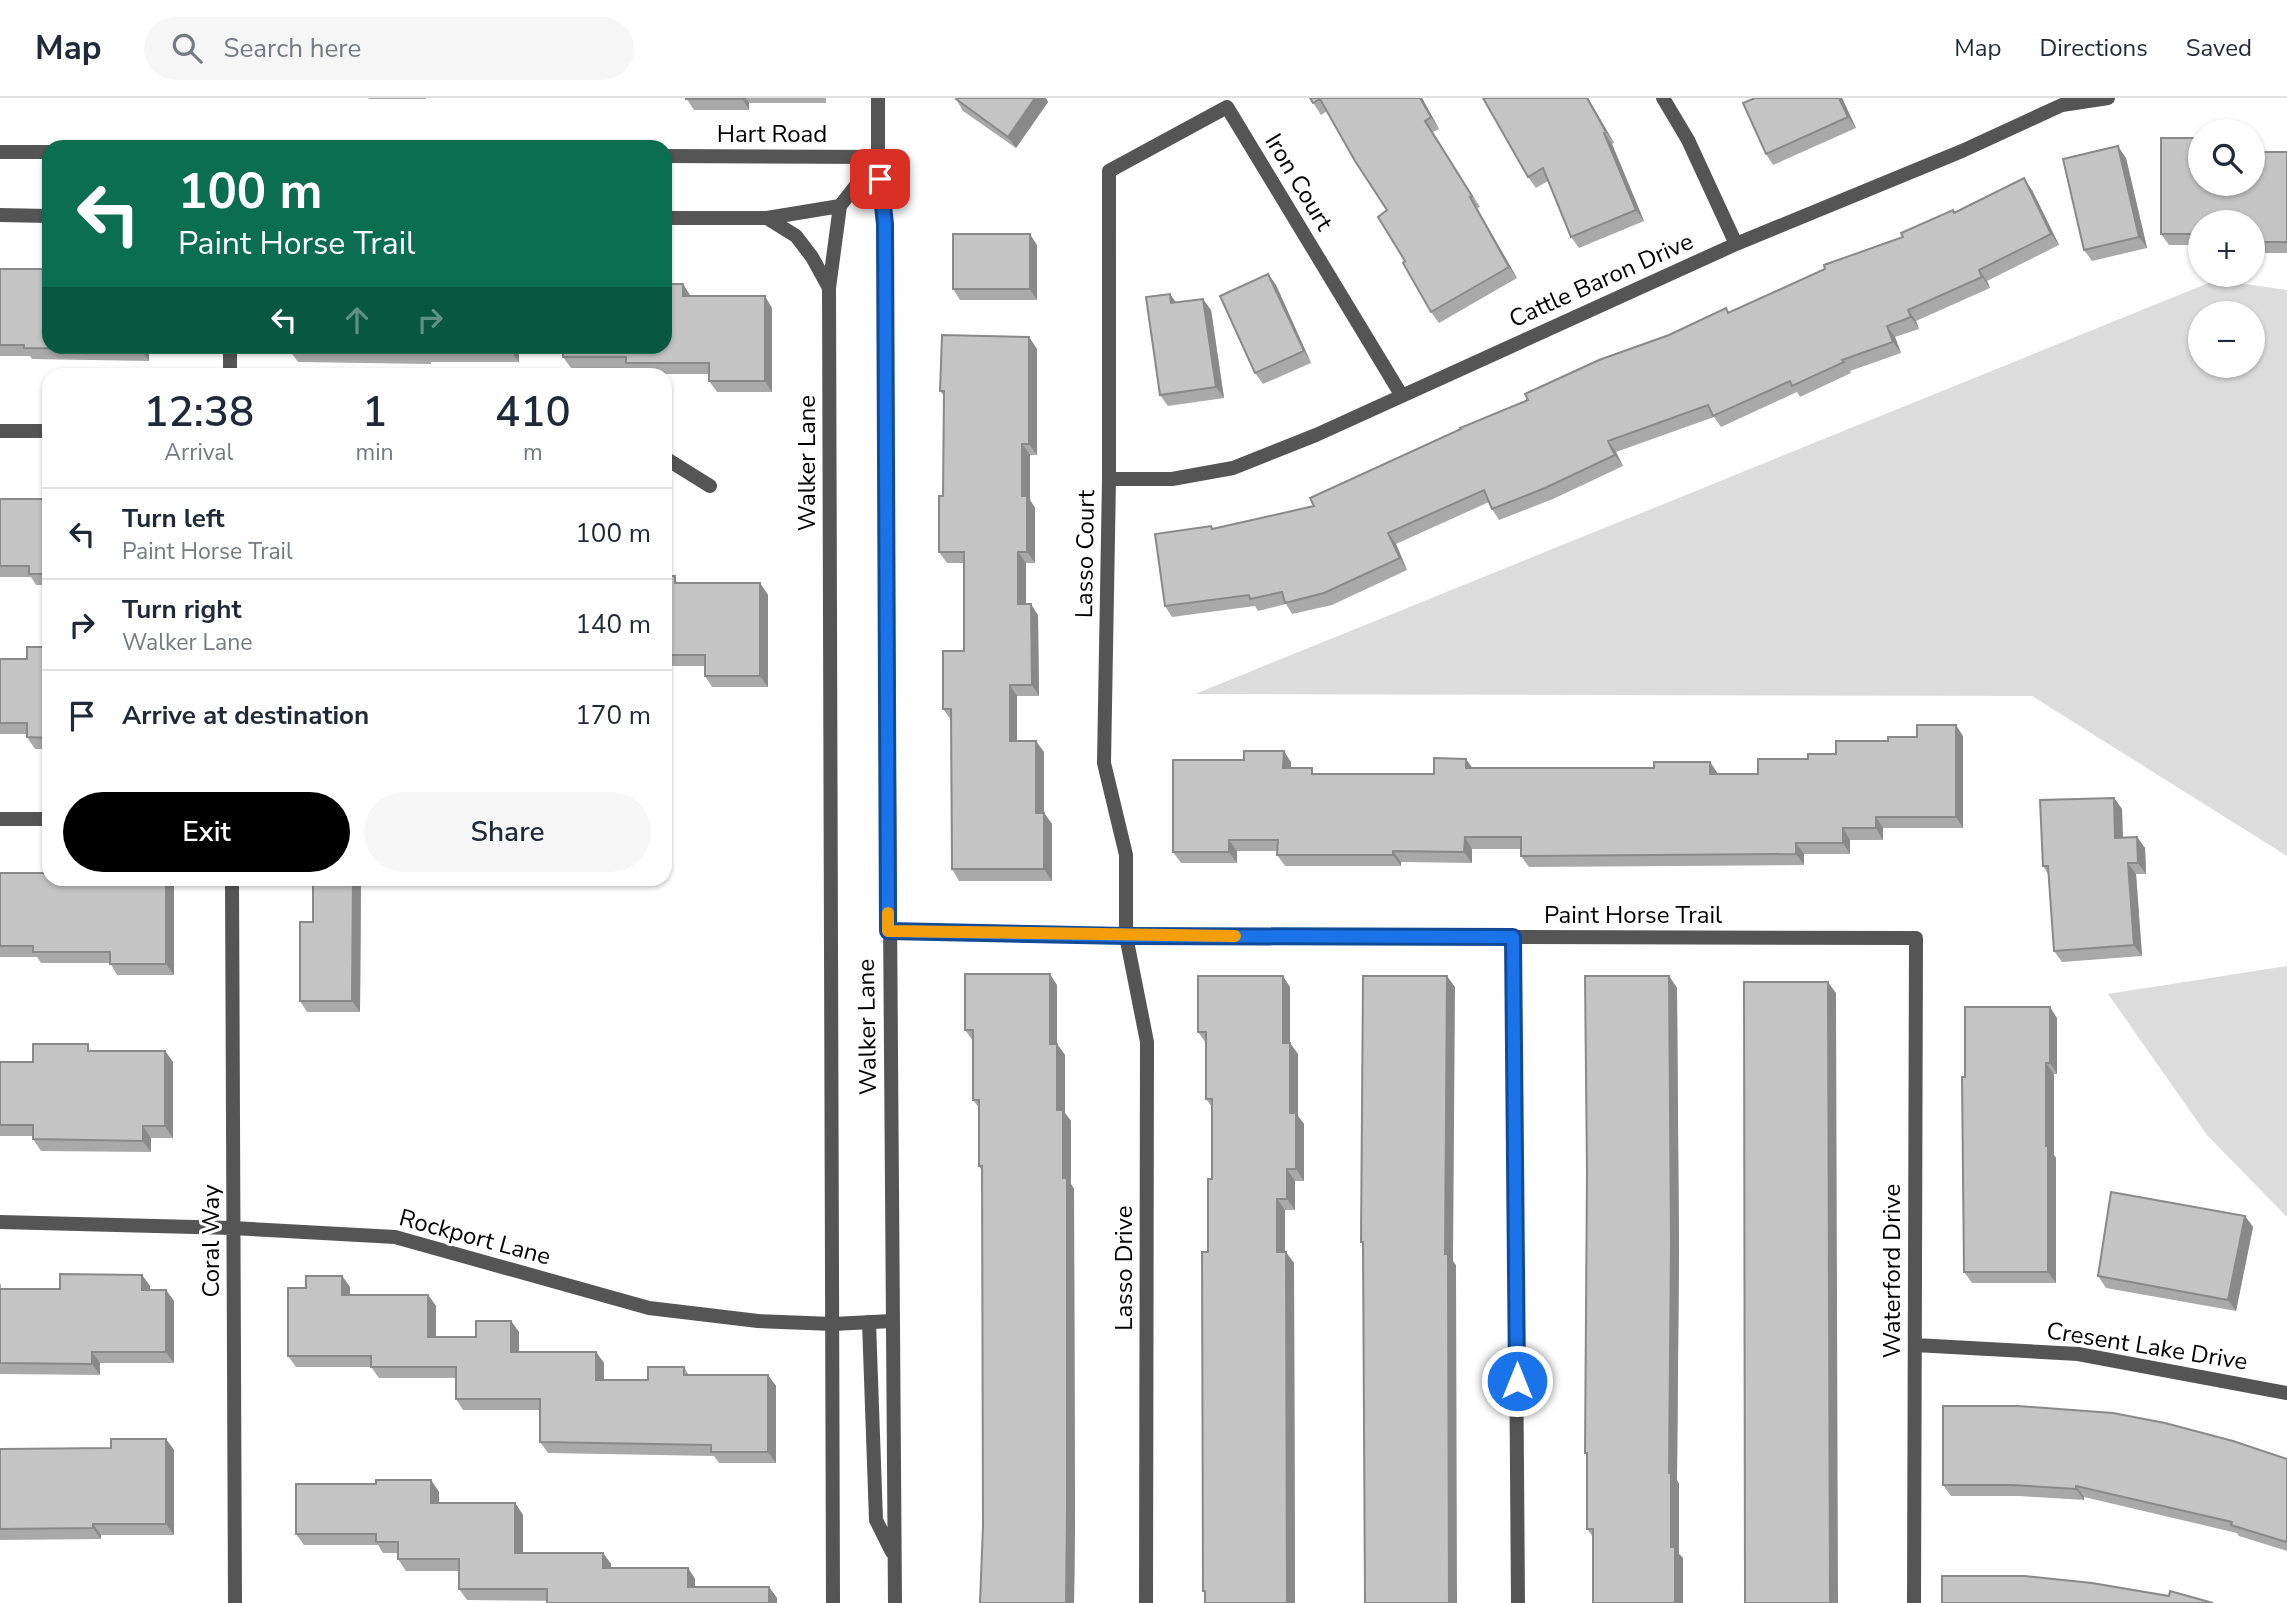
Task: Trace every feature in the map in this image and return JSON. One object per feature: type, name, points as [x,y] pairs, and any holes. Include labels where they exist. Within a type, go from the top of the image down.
[{"type":"street","name":"Walker Lane","points":[[878,98],[878,157],[885,224],[888,931],[895,1603]]},
{"type":"street","points":[[1662,98],[1688,140],[1736,244]]},
{"type":"street","name":"Cattle Baron Drive","points":[[1109,479],[1172,479],[1233,468],[1316,435],[1736,244],[1962,151],[2061,102],[2108,98]]},
{"type":"street","name":"Iron Court","points":[[1109,171],[1227,107],[1402,396]]},
{"type":"street","points":[[0,152],[42,152]]},
{"type":"street","name":"Hart Road","points":[[672,156],[878,157]]},
{"type":"street","points":[[672,218],[768,218],[840,206],[878,157]]},
{"type":"street","name":"Lasso Court","points":[[1109,171],[1109,479],[1104,762],[1126,855],[1126,936]]},
{"type":"street","name":"Walker Lane","points":[[833,1603],[829,288],[840,206]]},
{"type":"street","points":[[0,215],[42,216]]},
{"type":"street","points":[[768,218],[796,236],[812,257],[829,288]]},
{"type":"street","points":[[0,431],[42,431]]},
{"type":"street","points":[[672,462],[710,485]]},
{"type":"street","points":[[0,819],[42,819]]},
{"type":"street","name":"Coral Way","points":[[232,886],[235,1603]]},
{"type":"street","name":"Paint Horse Trail","points":[[888,931],[1126,936],[1916,938]]},
{"type":"street","name":"Lasso Drive","points":[[1126,936],[1147,1042],[1146,1603]]},
{"type":"street","points":[[1513,937],[1518,1603]]},
{"type":"street","name":"Waterford Drive","points":[[1914,1603],[1916,938]]},
{"type":"street","name":"Rockport Lane","points":[[0,1222],[233,1228],[395,1237],[649,1308],[758,1321],[833,1324],[892,1321]]},
{"type":"street","points":[[869,1322],[876,1520],[894,1556]]},
{"type":"street","name":"Cresent Lake Drive","points":[[1915,1345],[2078,1354],[2287,1394]]},
{"type":"shaded area","points":[[2199,287],[2265,287],[2287,290],[2287,856],[2032,696],[1195,694]]},
{"type":"shaded area","points":[[2287,966],[2287,1217],[2207,1135],[2108,994]]},
{"type":"building","points":[[742,98],[742,99],[686,99]]},
{"type":"building","points":[[957,98],[1035,98],[1008,137]]},
{"type":"building","points":[[1310,98],[1420,98],[1431,117],[1425,121],[1472,196],[1470,197],[1509,267],[1431,312],[1403,263],[1405,261],[1378,217],[1387,210],[1320,99],[1313,103]]},
{"type":"building","points":[[1483,98],[1587,98],[1606,132],[1604,133],[1636,210],[1571,237],[1543,168],[1528,177]]},
{"type":"building","points":[[1755,98],[1839,98],[1848,117],[1766,154],[1743,103]]},
{"type":"building","points":[[2161,138],[2188,138],[2188,196],[2265,196],[2265,152],[2287,152],[2287,242],[2265,242],[2265,210],[2188,210],[2188,234],[2161,234]]},
{"type":"building","points":[[2118,146],[2139,237],[2084,250],[2063,159]]},
{"type":"building","points":[[2024,178],[2051,234],[1979,270],[1982,277],[1908,310],[1911,317],[1887,326],[1893,342],[1842,360],[1844,362],[1792,386],[1790,381],[1713,416],[1708,405],[1608,441],[1615,455],[1492,509],[1484,490],[1388,533],[1400,558],[1324,593],[1285,603],[1282,592],[1250,599],[1249,595],[1165,606],[1155,534],[1211,526],[1212,529],[1314,506],[1310,498],[1460,428],[1528,400],[1525,394],[1599,360],[1669,335],[1726,308],[1728,313],[1825,269],[1824,265],[1903,237],[1901,233],[1953,210],[1954,213]]},
{"type":"building","points":[[953,234],[1030,234],[1030,289],[953,289]]},
{"type":"building","points":[[0,269],[42,269],[42,348],[0,345]]},
{"type":"building","points":[[1268,274],[1304,351],[1255,373],[1220,296]]},
{"type":"building","points":[[672,284],[683,284],[683,296],[765,296],[765,381],[709,381],[709,363],[626,363],[626,357],[563,357],[563,354],[672,354]]},
{"type":"building","points":[[1170,294],[1171,303],[1203,299],[1216,387],[1160,395],[1146,297]]},
{"type":"building","points":[[942,335],[1029,337],[1029,444],[1022,444],[1022,496],[1027,496],[1027,552],[1018,552],[1018,604],[1031,604],[1032,685],[1010,685],[1010,741],[1036,741],[1036,813],[1044,813],[1044,869],[952,869],[951,709],[943,709],[943,651],[964,651],[964,552],[939,552],[939,496],[943,496],[944,391],[940,391]]},
{"type":"building","points":[[0,499],[42,499],[42,574],[29,574],[29,566],[0,566]]},
{"type":"building","points":[[672,576],[675,576],[675,583],[760,583],[760,676],[705,676],[705,655],[672,655]]},
{"type":"building","points":[[27,647],[42,647],[42,738],[27,737],[27,723],[0,723],[0,659],[27,659]]},
{"type":"building","points":[[1917,725],[1956,725],[1956,817],[1876,817],[1876,828],[1843,828],[1843,843],[1796,843],[1796,854],[1521,856],[1521,837],[1465,837],[1464,852],[1393,851],[1393,855],[1277,855],[1278,840],[1229,840],[1229,852],[1173,852],[1173,760],[1244,760],[1244,751],[1284,751],[1283,768],[1312,768],[1312,774],[1434,774],[1434,758],[1466,759],[1466,768],[1654,768],[1654,762],[1710,762],[1710,774],[1758,774],[1758,759],[1808,759],[1808,754],[1836,754],[1836,741],[1888,741],[1888,737],[1917,737]]},
{"type":"building","points":[[2114,798],[2115,838],[2137,837],[2138,863],[2128,863],[2134,945],[2054,951],[2048,866],[2043,866],[2040,800]]},
{"type":"building","points":[[0,873],[42,873],[42,886],[166,886],[166,964],[110,964],[110,952],[33,952],[33,946],[0,946]]},
{"type":"building","points":[[313,886],[353,886],[352,1001],[300,1001],[300,922],[313,922]]},
{"type":"building","points":[[965,974],[1050,974],[1050,1044],[1057,1044],[1057,1110],[1063,1110],[1063,1178],[1067,1178],[1066,1603],[980,1603],[983,1526],[982,1166],[979,1166],[979,1100],[973,1100],[973,1030],[965,1030]]},
{"type":"building","points":[[1198,976],[1283,976],[1283,1043],[1290,1043],[1290,1113],[1296,1113],[1296,1169],[1287,1169],[1287,1199],[1277,1199],[1277,1252],[1286,1252],[1287,1603],[1205,1603],[1203,1591],[1202,1252],[1208,1252],[1212,1099],[1206,1099],[1206,1032],[1198,1032]]},
{"type":"building","points":[[1363,976],[1447,976],[1445,1254],[1448,1254],[1449,1603],[1365,1603],[1361,1242]]},
{"type":"building","points":[[1585,976],[1669,976],[1669,1473],[1671,1547],[1675,1547],[1675,1603],[1593,1603],[1593,1529],[1587,1529],[1585,1453]]},
{"type":"building","points":[[1744,982],[1828,982],[1830,1603],[1745,1603]]},
{"type":"building","points":[[1965,1007],[2050,1007],[2050,1063],[2046,1063],[2048,1272],[1964,1272],[1962,1077],[1965,1077]]},
{"type":"building","points":[[33,1044],[88,1044],[88,1051],[165,1051],[165,1126],[143,1126],[143,1141],[33,1139],[33,1125],[0,1125],[0,1062],[33,1062]]},
{"type":"building","points":[[2111,1192],[2245,1216],[2228,1300],[2098,1276]]},
{"type":"building","points":[[60,1274],[142,1275],[142,1290],[166,1290],[166,1352],[92,1352],[92,1364],[0,1363],[0,1289],[60,1289]]},
{"type":"building","points":[[306,1276],[342,1276],[342,1295],[428,1295],[428,1337],[476,1337],[476,1321],[511,1321],[511,1352],[596,1352],[596,1380],[648,1380],[648,1367],[684,1367],[684,1375],[768,1375],[768,1452],[711,1452],[711,1445],[540,1442],[540,1399],[456,1399],[456,1367],[371,1367],[371,1356],[288,1356],[288,1288],[306,1288]]},
{"type":"building","points":[[1943,1406],[2018,1406],[2113,1413],[2165,1423],[2287,1459],[2286,1542],[2231,1525],[2232,1522],[2076,1486],[2076,1489],[1943,1485]]},
{"type":"building","points":[[111,1439],[166,1439],[166,1524],[93,1524],[93,1528],[0,1529],[0,1449],[111,1448]]},
{"type":"building","points":[[376,1480],[431,1480],[431,1503],[515,1503],[515,1553],[603,1553],[603,1568],[688,1568],[688,1587],[769,1587],[769,1603],[547,1603],[547,1589],[459,1589],[459,1559],[398,1559],[398,1542],[376,1542],[376,1534],[296,1534],[296,1484],[376,1484]]},
{"type":"building","points":[[1942,1576],[2025,1576],[2092,1583],[2169,1596],[2170,1591],[2213,1603],[1942,1603]]},
{"type":"slow traffic","points":[[888,913],[888,931],[1235,936]]},
{"type":"route","points":[[880,179],[885,224],[888,931],[1126,936],[1513,937],[1517,1381]]}]
